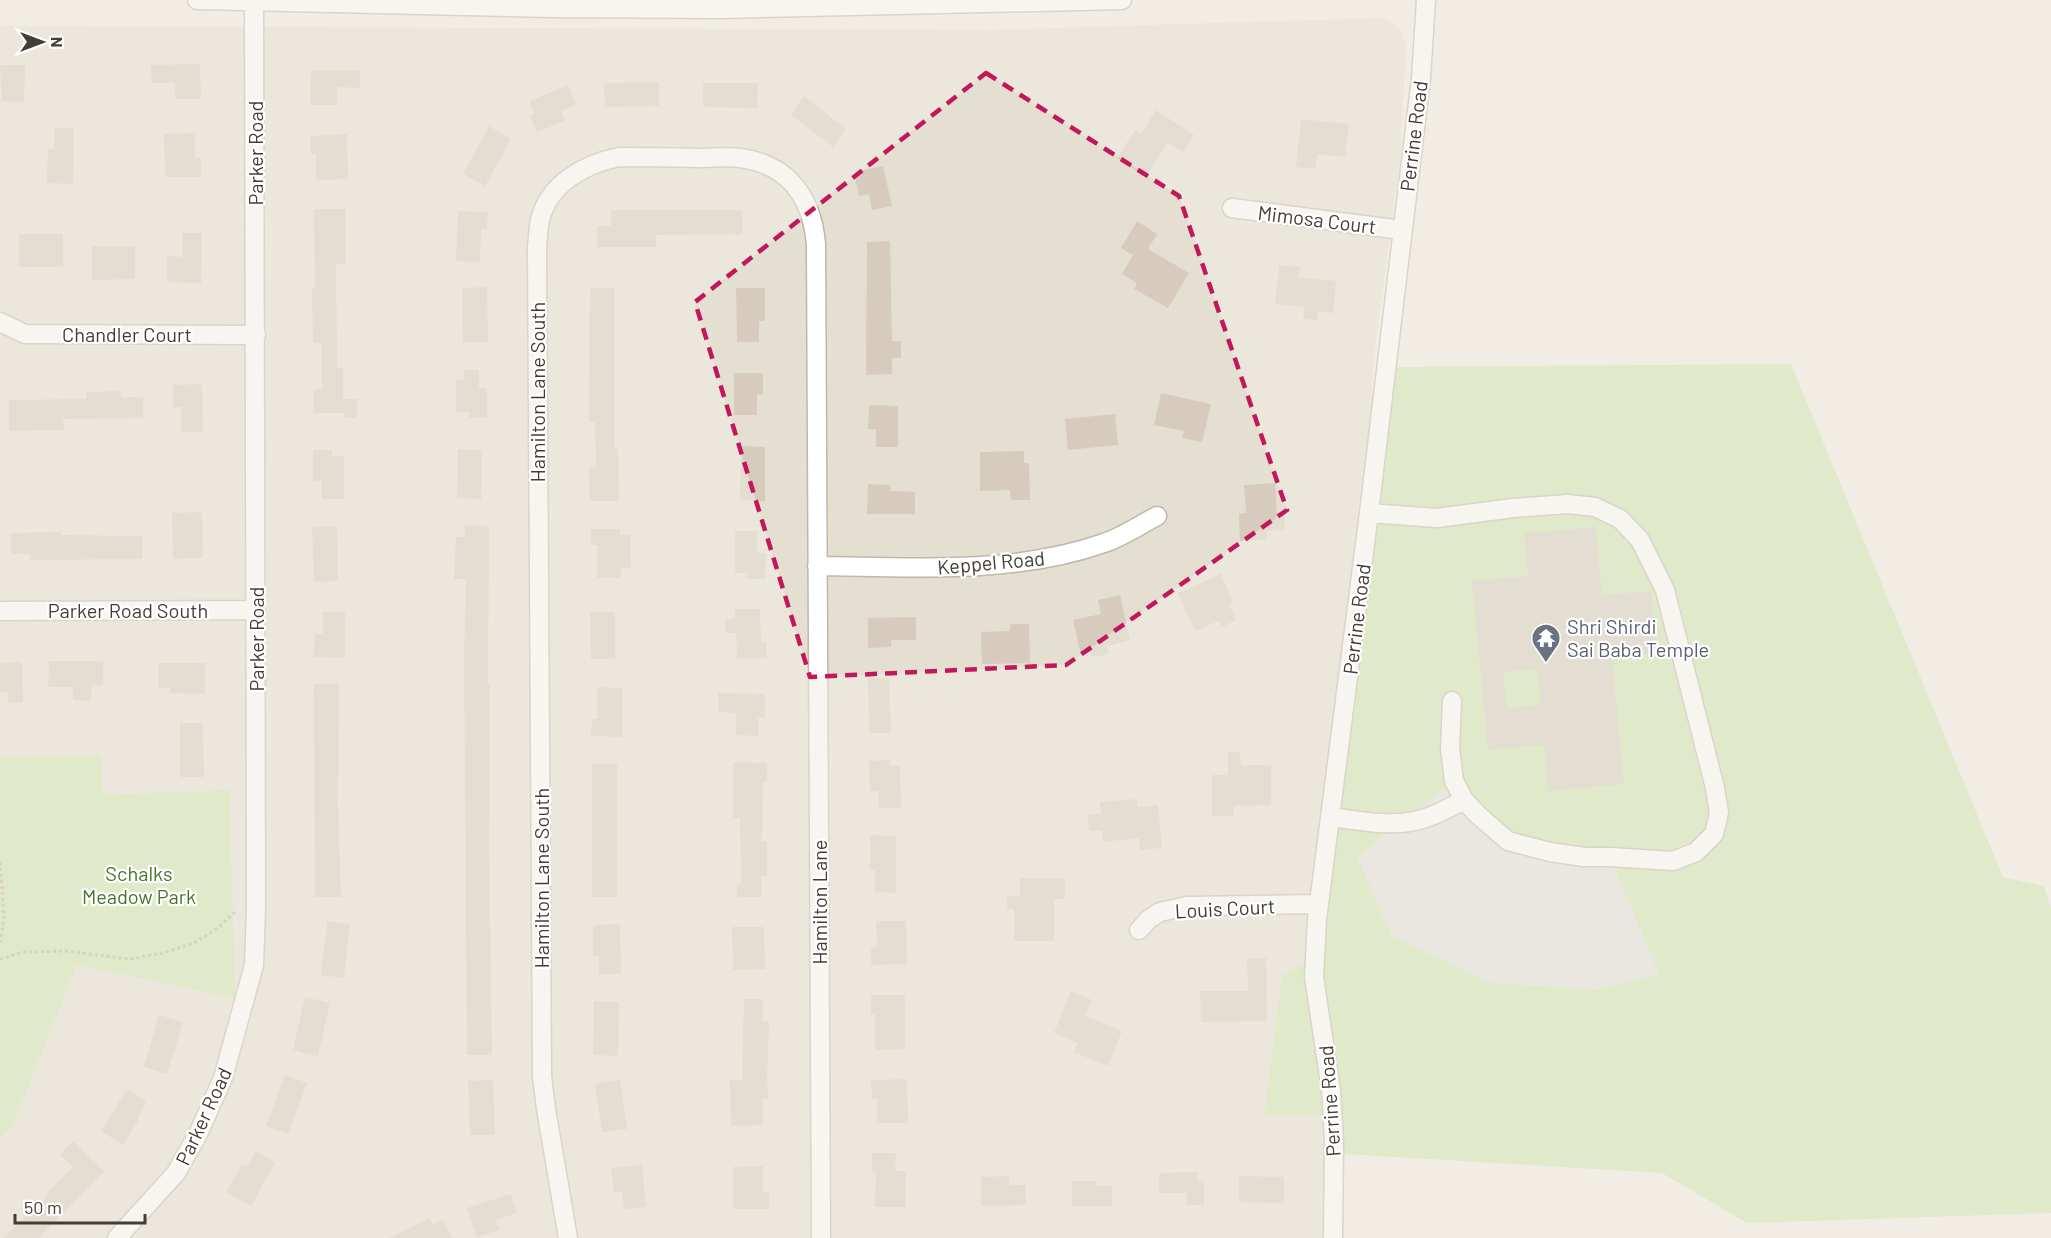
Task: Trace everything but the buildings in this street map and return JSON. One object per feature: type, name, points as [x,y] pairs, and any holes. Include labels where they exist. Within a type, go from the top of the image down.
[{"type":"street","points":[[197,0],[549,8],[722,9],[1122,0]]},
{"type":"street","name":"Perrine Road","points":[[1333,1238],[1334,1142],[1331,1090],[1314,977],[1319,904],[1421,78],[1426,0]]},
{"type":"street","name":"Parker Road","points":[[117,1238],[176,1173],[198,1134],[223,1078],[254,965],[256,909],[256,335],[254,2]]},
{"type":"street","name":"Hamilton Lane South","points":[[568,1238],[542,1076],[537,248],[540,219],[550,197],[565,181],[584,167],[619,157],[740,158],[768,166],[782,174],[803,197],[810,211],[816,244],[817,566]]},
{"type":"street","name":"Mimosa Court","points":[[1232,208],[1402,230]]},
{"type":"street","name":"Chandler Court","points":[[0,322],[25,334],[256,335]]},
{"type":"street","points":[[1369,513],[1437,518],[1513,508],[1568,504],[1595,507],[1620,519],[1640,540],[1665,590],[1715,788],[1719,813],[1714,834],[1696,852],[1673,861],[1584,857],[1550,852],[1508,841],[1464,800],[1454,781],[1450,749],[1452,701]]},
{"type":"street","name":"Keppel Road","points":[[817,566],[943,567],[1010,563],[1067,554],[1107,543],[1157,516]]},
{"type":"street","name":"Hamilton Lane","points":[[817,566],[821,1238]]},
{"type":"street","name":"Parker Road South","points":[[0,611],[256,610]]},
{"type":"street","points":[[1330,817],[1382,824],[1409,822],[1435,814],[1464,800]]},
{"type":"street","name":"Louis Court","points":[[1139,930],[1149,919],[1160,912],[1187,906],[1319,904]]},
{"type":"path","points":[[0,862],[4,916],[0,945]]},
{"type":"path","points":[[0,959],[24,952],[66,951],[129,959],[163,953],[194,942],[218,928],[235,912]]},
{"type":"highlighted area","points":[[986,73],[1179,196],[1287,510],[1066,665],[810,677],[695,302]]},
{"type":"shaded area","points":[[1381,18],[1395,24],[1406,46],[1400,161],[1373,364],[1369,513],[1314,960],[1265,1115],[1327,1116],[1328,1238],[0,1238],[0,26],[990,30]]},
{"type":"shaded area","points":[[1454,781],[1508,841],[1610,857],[1659,974],[1598,990],[1491,983],[1392,936],[1357,857]]},
{"type":"green space","points":[[1791,364],[2003,877],[2044,886],[2051,909],[2051,1213],[1747,1223],[1662,1173],[1328,1153],[1327,1117],[1264,1115],[1282,976],[1314,959],[1393,367]]},
{"type":"green space","name":"Schalks Meadow Park","points":[[101,755],[102,795],[229,790],[235,998],[77,965],[13,1125],[0,1139],[0,756]]},
{"type":"place","name":"Shri Shirdi Sai Baba Temple","points":[[1546,664]]}]
